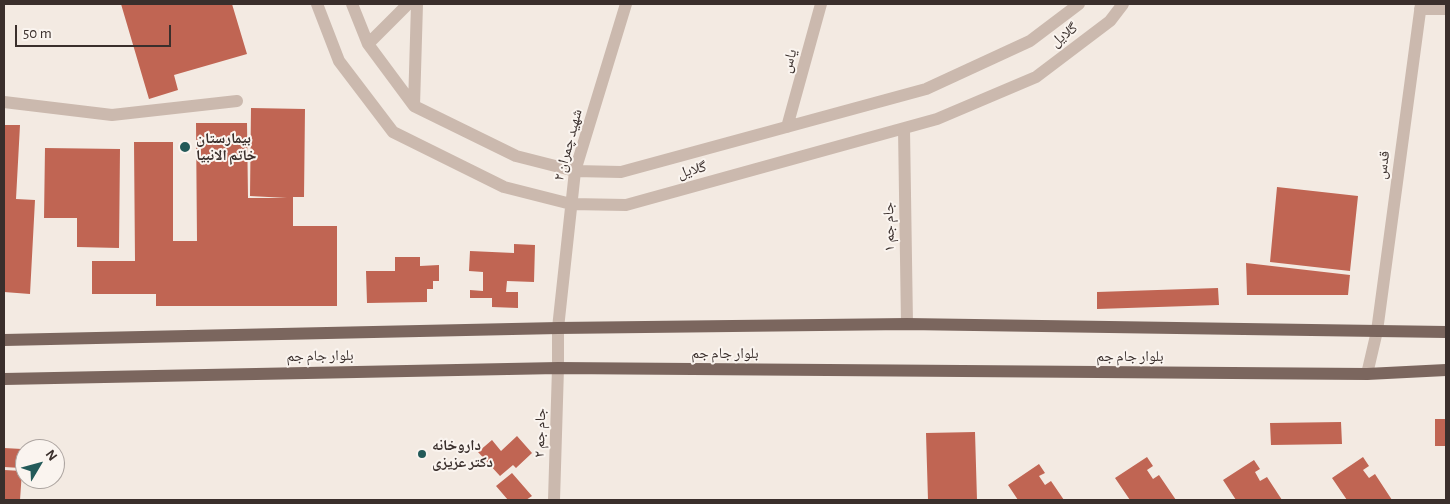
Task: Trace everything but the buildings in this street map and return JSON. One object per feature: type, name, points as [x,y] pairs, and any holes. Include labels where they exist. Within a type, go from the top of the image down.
[{"type":"main road","name":"بلوار جام جم","points":[[4,340],[558,328],[907,324],[1446,332]]},
{"type":"main road","name":"بلوار جام جم","points":[[4,379],[558,368],[1368,374],[1446,370]]},
{"type":"street","name":"گلایل","points":[[317,4],[339,61],[392,132],[504,187],[571,204],[626,205],[937,119],[1036,77],[1110,21],[1123,4]]},
{"type":"street","name":"گلایل","points":[[352,4],[368,44],[414,106],[516,156],[575,171],[621,172],[926,88],[1030,41],[1079,4]]},
{"type":"street","points":[[368,44],[408,4]]},
{"type":"street","points":[[414,106],[417,4]]},
{"type":"street","name":"شهید چمران ۲","points":[[558,368],[558,328],[575,171],[626,4]]},
{"type":"street","name":"یاس","points":[[787,126],[821,4]]},
{"type":"street","points":[[1420,6],[1446,9]]},
{"type":"street","name":"قدس","points":[[1368,374],[1376,331],[1420,6]]},
{"type":"street","points":[[4,102],[112,115],[237,100]]},
{"type":"street","name":"جام جم ۱","points":[[904,129],[907,324]]},
{"type":"street","name":"جام جم ۲","points":[[554,500],[558,368]]},
{"type":"place","name":"بیمارستان خاتم الانبیا","points":[[185,147]]},
{"type":"place","name":"داروخانه دکتر عزیزی","points":[[422,454]]}]
